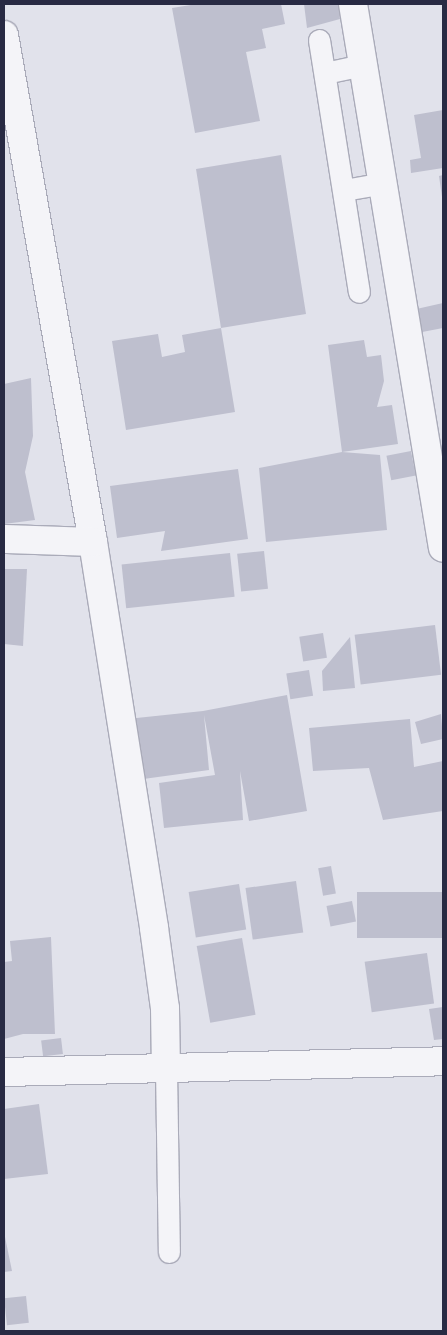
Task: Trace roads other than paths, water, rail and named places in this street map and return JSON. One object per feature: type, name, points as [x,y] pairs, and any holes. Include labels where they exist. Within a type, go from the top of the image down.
[{"type":"street","points":[[353,4],[443,548]]},
{"type":"street","points":[[4,34],[93,542],[154,928],[165,1008],[166,1069]]},
{"type":"street","points":[[4,539],[93,542]]},
{"type":"street","points":[[4,1072],[443,1061]]},
{"type":"lane","points":[[319,40],[359,292]]},
{"type":"lane","points":[[325,73],[363,65]]},
{"type":"lane","points":[[344,190],[382,183]]},
{"type":"lane","points":[[166,1069],[169,1252]]}]
